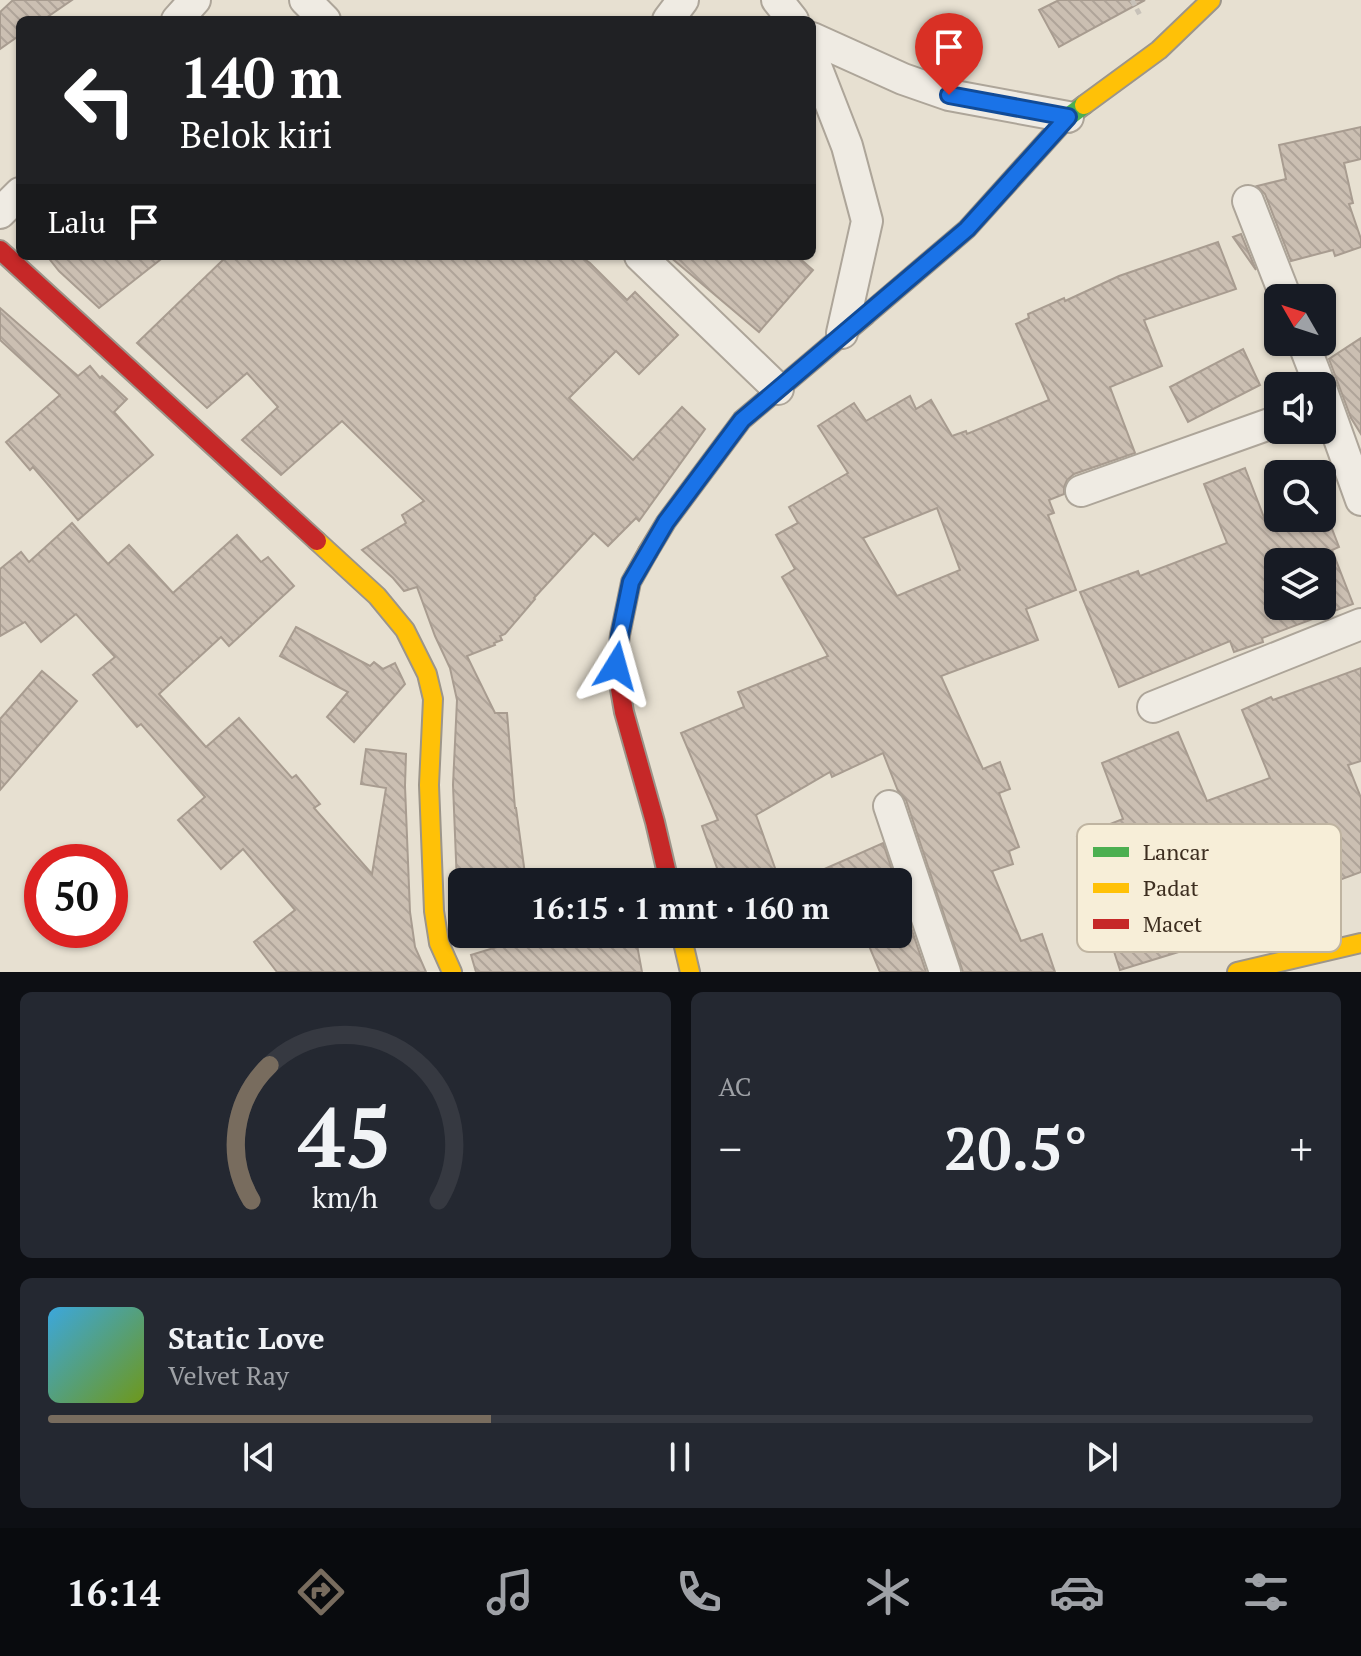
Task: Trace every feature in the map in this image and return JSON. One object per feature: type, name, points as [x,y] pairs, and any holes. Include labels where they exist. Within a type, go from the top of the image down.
[{"type":"main road","points":[[665,868],[621,697],[616,666],[631,582],[666,522],[742,420],[967,229],[1068,117],[1159,50],[1211,0]]},
{"type":"main road","points":[[0,250],[377,596],[405,630],[427,674],[433,699],[429,785],[434,911],[439,943],[452,972]]},
{"type":"main road","points":[[1341,948],[1361,943]]},
{"type":"main road","points":[[684,948],[690,972]]},
{"type":"main road","points":[[1237,972],[1323,952]]},
{"type":"street","points":[[181,16],[195,0]]},
{"type":"street","points":[[305,0],[321,16]]},
{"type":"street","points":[[777,0],[790,16]]},
{"type":"street","points":[[816,40],[903,79],[949,95],[1068,117]]},
{"type":"street","points":[[816,66],[847,146],[867,221],[842,333]]},
{"type":"street","points":[[1248,201],[1281,284]]},
{"type":"street","points":[[644,260],[778,389]]},
{"type":"street","points":[[1081,491],[1264,426]]},
{"type":"street","points":[[1336,432],[1361,500]]},
{"type":"street","points":[[1153,707],[1361,624]]},
{"type":"street","points":[[889,806],[945,972]]},
{"type":"building","points":[[13,0],[72,0],[49,16],[16,16],[16,38],[0,49],[0,12]]},
{"type":"building","points":[[1059,0],[1145,0],[1059,47],[1039,10]]},
{"type":"building","points":[[1361,127],[1361,159],[1344,163],[1353,203],[1349,204],[1361,247],[1335,256],[1333,250],[1291,261],[1265,194],[1257,186],[1286,179],[1279,145]]},
{"type":"building","points":[[1241,234],[1256,270],[1233,237]]},
{"type":"building","points":[[1218,242],[1236,289],[1144,320],[1162,366],[1110,387],[1135,453],[1074,474],[1067,480],[1064,494],[1049,500],[1054,513],[1048,515],[1076,590],[1026,609],[1038,640],[941,676],[983,769],[1000,762],[1010,789],[999,793],[1019,847],[1009,851],[1013,864],[992,871],[1021,941],[1042,934],[1055,972],[963,972],[906,800],[898,791],[883,753],[832,777],[830,772],[756,815],[775,868],[717,868],[702,826],[718,820],[681,733],[744,707],[738,692],[828,656],[782,577],[795,569],[776,535],[798,523],[789,507],[848,473],[818,426],[854,403],[866,421],[910,396],[916,409],[931,400],[952,436],[966,431],[967,434],[1049,400],[1016,324],[1029,318],[1028,314],[1064,298],[1065,301],[1119,276]],"holes":[[[937,508],[960,570],[897,596],[863,538]]]},
{"type":"building","points":[[50,260],[160,260],[99,308]]},
{"type":"building","points":[[223,260],[586,260],[627,300],[635,292],[678,335],[639,374],[616,351],[569,398],[633,460],[682,407],[705,429],[639,521],[636,518],[608,546],[594,533],[500,636],[502,640],[467,656],[495,713],[507,713],[515,808],[524,868],[456,868],[453,785],[457,700],[450,668],[417,587],[404,591],[362,550],[406,523],[402,515],[424,501],[342,421],[281,475],[242,440],[278,407],[247,373],[207,408],[137,343]]},
{"type":"building","points":[[674,260],[802,260],[813,270],[759,332]]},
{"type":"building","points":[[0,308],[78,376],[90,366],[127,399],[114,412],[153,455],[78,520],[33,467],[30,470],[6,442],[60,395],[0,340]]},
{"type":"building","points":[[1361,338],[1361,434],[1351,418],[1329,359]]},
{"type":"building","points":[[1243,349],[1260,385],[1188,422],[1170,387]]},
{"type":"building","points":[[1245,468],[1264,517],[1264,532],[1333,532],[1339,547],[1336,548],[1264,548],[1264,620],[1310,620],[1234,652],[1230,641],[1119,687],[1080,592],[1138,571],[1140,576],[1227,543],[1204,484]]},
{"type":"building","points":[[72,523],[108,564],[129,545],[173,593],[237,535],[261,562],[268,557],[294,586],[229,646],[221,637],[159,694],[206,747],[239,718],[292,778],[296,775],[320,804],[314,808],[372,874],[386,788],[361,784],[366,749],[406,754],[410,912],[415,947],[426,972],[277,972],[254,942],[295,910],[243,849],[221,869],[178,820],[205,797],[141,724],[137,727],[93,675],[115,657],[76,614],[41,642],[25,622],[0,636],[0,569],[21,552],[29,562]]},
{"type":"building","points":[[1336,560],[1353,604],[1336,610]]},
{"type":"building","points":[[296,627],[370,666],[374,662],[383,669],[395,663],[405,684],[354,742],[327,717],[348,692],[280,656]]},
{"type":"building","points":[[1361,668],[1361,761],[1348,765],[1361,798],[1361,872],[1341,879],[1341,824],[1110,824],[1123,819],[1102,763],[1178,732],[1207,801],[1270,778],[1242,710],[1271,697],[1273,700]]},
{"type":"building","points":[[42,671],[77,701],[0,790],[0,719]]},
{"type":"building","points":[[883,843],[891,868],[827,868]]},
{"type":"building","points":[[912,930],[926,972],[880,972],[870,948],[912,948]]},
{"type":"building","points":[[494,948],[638,948],[642,972],[476,972],[471,955]]},
{"type":"building","points":[[1114,952],[1178,952],[1120,970]]},
{"type":"traffic: fast","points":[[865,316],[967,229],[1068,117],[1084,105]]},
{"type":"traffic: slow","points":[[1084,105],[1159,50],[1211,0]]},
{"type":"traffic: slow","points":[[648,552],[666,522],[742,420],[865,316]]},
{"type":"traffic: slow","points":[[317,541],[377,596],[405,630],[427,674],[433,699],[429,785],[434,911],[439,943],[452,972]]},
{"type":"traffic: slow","points":[[1341,948],[1361,943]]},
{"type":"traffic: slow","points":[[684,948],[690,972]]},
{"type":"traffic: slow","points":[[1237,972],[1323,952]]},
{"type":"traffic: jam","points":[[0,250],[317,541]]},
{"type":"traffic: jam","points":[[648,552],[631,582],[616,666],[624,712],[666,868]]},
{"type":"route","points":[[616,666],[631,582],[666,522],[742,420],[967,229],[1068,117],[949,95]]}]
